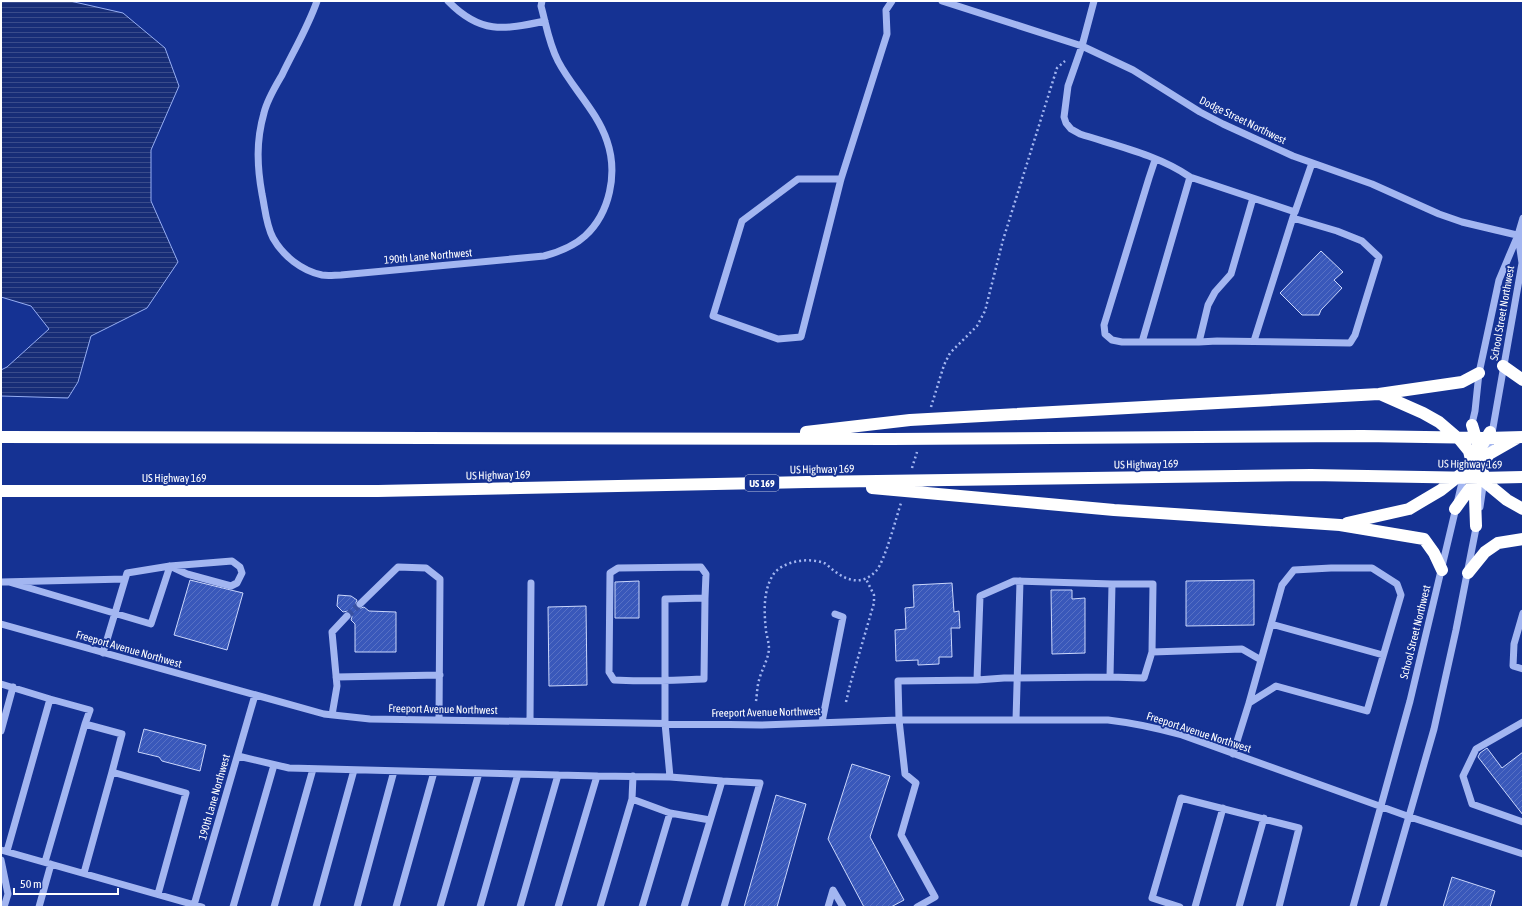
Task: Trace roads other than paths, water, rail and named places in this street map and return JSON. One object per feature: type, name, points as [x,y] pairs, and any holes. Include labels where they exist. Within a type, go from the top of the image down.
[{"type":"highway","points":[[1503,366],[1523,380]]},
{"type":"highway","points":[[752,439],[910,420],[1379,394],[1462,382],[1479,373]]},
{"type":"highway","points":[[1379,394],[1423,413],[1439,422],[1460,440],[1476,459]]},
{"type":"highway","points":[[1472,425],[1480,481],[1475,497],[1477,521]]},
{"type":"highway","points":[[1476,459],[1492,429]]},
{"type":"highway","points":[[1,437],[752,439],[1355,436],[1487,438],[1523,436]]},
{"type":"highway","points":[[1340,525],[1409,509],[1441,490],[1476,459],[1523,436]]},
{"type":"highway","name":"US Highway 169","points":[[1,491],[378,491],[807,482],[1310,475],[1479,478],[1523,477]]},
{"type":"highway","points":[[1480,481],[1523,509]]},
{"type":"highway","points":[[1455,510],[1480,481]]},
{"type":"highway","points":[[807,482],[1114,510],[1340,525],[1424,539],[1434,553],[1442,570]]},
{"type":"highway","points":[[1468,573],[1485,552],[1498,543],[1523,539]]},
{"type":"street","name":"190th Lane Northwest","points":[[317,1],[306,27],[264,112],[257,149],[261,188],[268,222],[273,237],[292,261],[306,269],[322,275],[341,275],[544,256],[560,252],[574,245],[593,227],[602,215],[608,199],[612,180],[611,160],[607,141],[592,112],[566,76],[557,60],[550,42],[541,6],[542,1]]},
{"type":"street","points":[[448,1],[466,17],[480,24],[494,28],[507,28],[545,21]]},
{"type":"street","points":[[841,179],[798,179],[742,221],[713,316],[778,339],[801,337],[841,179],[887,34],[886,10],[892,1]]},
{"type":"street","name":"Dodge Street Northwest","points":[[942,1],[1082,46],[1133,70],[1200,112],[1269,146],[1372,184],[1439,214],[1462,222],[1521,236]]},
{"type":"street","points":[[1094,1],[1082,46],[1068,86],[1064,117],[1066,124],[1080,134],[1138,153],[1175,167],[1190,177],[1253,198],[1362,241],[1379,257],[1355,335],[1350,343],[1217,340],[1199,342],[1122,342],[1112,340],[1105,334],[1104,325],[1155,160]]},
{"type":"street","points":[[1254,341],[1312,163]]},
{"type":"street","points":[[1142,342],[1190,177]]},
{"type":"street","points":[[1199,342],[1208,305],[1215,292],[1231,274],[1253,198]]},
{"type":"street","points":[[1521,236],[1523,218]]},
{"type":"street","name":"School Street Northwest","points":[[1492,429],[1522,263],[1521,236]]},
{"type":"street","name":"School Street Northwest","points":[[1472,425],[1479,373],[1499,280],[1521,236]]},
{"type":"street","points":[[1476,459],[1480,481]]},
{"type":"street","name":"School Street Northwest","points":[[1353,907],[1410,702],[1427,623],[1442,570],[1455,510],[1476,459]]},
{"type":"street","points":[[1383,907],[1434,729],[1468,573],[1477,521]]},
{"type":"street","points":[[103,653],[127,573],[170,566],[232,561],[240,566],[242,573],[237,583],[231,586],[187,574],[170,566]]},
{"type":"street","points":[[9,582],[151,624],[170,566]]},
{"type":"street","points":[[360,604],[398,567],[426,568],[440,578],[439,720]]},
{"type":"street","points":[[700,567],[706,574],[705,598],[704,679],[614,680],[609,672],[610,573],[618,568],[700,567]]},
{"type":"street","points":[[1233,754],[1282,585],[1294,570],[1372,568],[1397,584],[1401,595],[1367,711],[1276,686],[1249,703]]},
{"type":"street","points":[[1,582],[125,579]]},
{"type":"street","points":[[917,907],[936,897],[901,835],[916,783],[905,774],[899,720],[898,682],[977,680],[1017,678],[1144,678],[1152,652],[1153,584],[1014,581],[980,596],[977,680]]},
{"type":"street","points":[[1016,720],[1020,581]]},
{"type":"street","points":[[530,721],[532,583]]},
{"type":"street","points":[[1110,677],[1112,584]]},
{"type":"street","points":[[670,777],[665,723],[665,599],[705,598]]},
{"type":"street","points":[[1523,613],[1514,644],[1513,666],[1523,668]]},
{"type":"street","points":[[822,722],[843,617],[835,614]]},
{"type":"street","points":[[332,715],[337,686],[332,632],[347,616]]},
{"type":"street","name":"Freeport Avenue Northwest","points":[[1,624],[332,715],[370,719],[761,725],[899,720],[1108,720],[1132,722],[1156,727],[1410,817],[1523,854]]},
{"type":"street","points":[[1271,624],[1383,655]]},
{"type":"street","points":[[1152,652],[1242,649],[1261,660]]},
{"type":"street","points":[[336,677],[440,675]]},
{"type":"street","points":[[1,684],[90,710],[48,863],[39,907]]},
{"type":"street","points":[[1,731],[13,687]]},
{"type":"street","name":"190th Lane Northwest","points":[[194,905],[255,695]]},
{"type":"street","points":[[50,699],[4,850],[202,907]]},
{"type":"street","points":[[1523,722],[1476,749],[1464,776],[1472,804],[1523,822]]},
{"type":"street","points":[[84,873],[122,734],[85,724]]},
{"type":"street","points":[[238,756],[289,768],[670,777],[760,783],[724,907]]},
{"type":"street","points":[[233,907],[274,765]]},
{"type":"street","points":[[274,907],[314,769]]},
{"type":"street","points":[[316,907],[354,770]]},
{"type":"street","points":[[357,907],[394,771]]},
{"type":"street","points":[[112,772],[186,793],[158,894]]},
{"type":"street","points":[[396,907],[434,772]]},
{"type":"street","points":[[440,907],[479,773]]},
{"type":"street","points":[[480,907],[518,774]]},
{"type":"street","points":[[520,907],[558,774]]},
{"type":"street","points":[[558,907],[597,776]]},
{"type":"street","points":[[600,907],[632,799],[633,776]]},
{"type":"street","points":[[684,907],[722,780]]},
{"type":"street","points":[[1180,907],[1152,898],[1181,798],[1299,828],[1279,907]]},
{"type":"street","points":[[632,799],[670,812],[710,820]]},
{"type":"street","points":[[1195,907],[1223,808]]},
{"type":"street","points":[[642,907],[670,812]]},
{"type":"street","points":[[1239,907],[1264,818]]},
{"type":"street","points":[[1,860],[8,894],[4,907]]},
{"type":"street","points":[[828,907],[833,890],[843,907]]},
{"type":"water","points":[[1,1],[70,1],[123,13],[165,48],[179,86],[151,150],[151,201],[178,262],[147,308],[91,336],[78,382],[68,398],[1,396],[1,370],[7,367],[49,329],[31,306],[1,297]]},
{"type":"tunnel","points":[[347,616],[360,604]]}]
